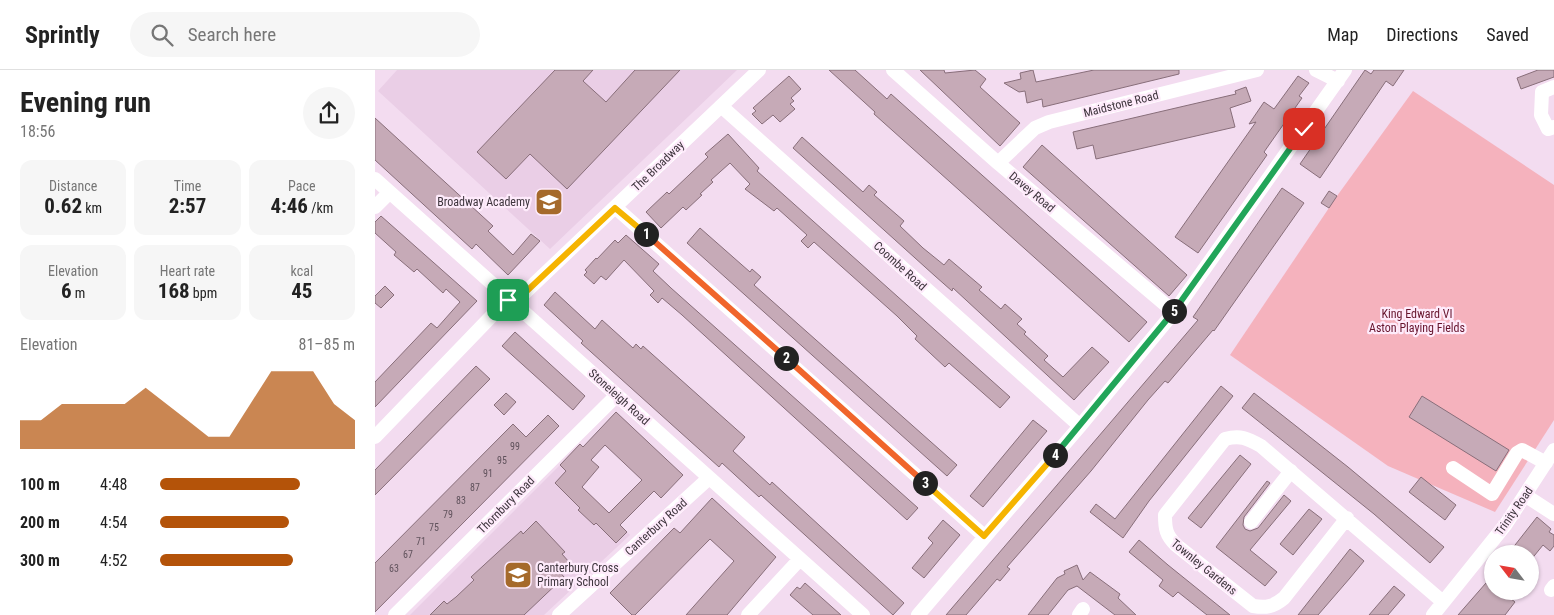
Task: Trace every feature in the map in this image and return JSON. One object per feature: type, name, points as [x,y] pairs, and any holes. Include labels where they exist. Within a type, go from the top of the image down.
[{"type":"street","name":"The Broadway","points":[[375,437],[510,302],[615,208],[759,70]]},
{"type":"street","name":"Davey Road","points":[[893,70],[998,163],[1174,312]]},
{"type":"street","name":"Maidstone Road","points":[[998,163],[1035,128],[1049,122],[1257,70]]},
{"type":"street","points":[[917,615],[1080,426],[1174,312],[1341,75],[1316,70]]},
{"type":"street","points":[[1554,87],[1542,92],[1541,115],[1548,129],[1554,127]]},
{"type":"street","name":"Coombe Road","points":[[721,106],[1080,426]]},
{"type":"street","name":"Stoneleigh Road","points":[[375,180],[863,615]]},
{"type":"street","points":[[375,207],[389,192]]},
{"type":"street","points":[[615,208],[984,536]]},
{"type":"street","name":"Thornbury Road","points":[[395,615],[617,395]]},
{"type":"street","name":"Townley Gardens","points":[[1347,518],[1284,598],[1276,605],[1267,608],[1253,606],[1167,536],[1165,515],[1225,438],[1245,437],[1261,446],[1347,518],[1443,602]]},
{"type":"street","points":[[1453,468],[1492,494],[1517,453],[1522,450],[1546,463]]},
{"type":"street","name":"Trinity Road","points":[[1433,615],[1506,524],[1526,496],[1554,450]]},
{"type":"street","points":[[1251,522],[1291,471]]},
{"type":"street","name":"Canterbury Road","points":[[559,615],[709,478]]},
{"type":"street","points":[[1526,496],[1554,514]]},
{"type":"street","points":[[748,615],[800,559]]},
{"type":"shaded area","name":"Broadway Academy","points":[[397,70],[737,70],[550,249],[378,91]]},
{"type":"shaded area","name":"Canterbury Cross Primary School","points":[[560,465],[630,535],[544,615],[410,615]]},
{"type":"green space","name":"King Edward VI Aston Playing Fields","points":[[1413,91],[1554,185],[1554,420],[1495,512],[1388,466],[1230,355],[1337,196]]},
{"type":"building","points":[[555,70],[593,70],[583,81],[606,102],[635,70],[680,70],[567,189],[530,154],[506,179],[477,152]]},
{"type":"building","points":[[829,70],[855,70],[887,99],[891,94],[1147,322],[1129,342],[874,114],[875,112]]},
{"type":"building","points":[[920,70],[944,70],[945,73],[975,70],[986,79],[980,87],[1020,123],[1000,146]]},
{"type":"building","points":[[1033,70],[1036,82],[1094,70],[1179,70],[1179,74],[1043,107],[1042,99],[1027,103],[1025,91],[1019,92],[1004,83],[1021,79],[1020,73]]},
{"type":"building","points":[[1365,70],[1371,74],[1374,70],[1404,70],[1393,86],[1386,81],[1320,178],[1300,164]]},
{"type":"building","points":[[1538,70],[1554,70],[1554,77],[1521,89],[1517,78]]},
{"type":"building","points":[[789,76],[801,89],[791,98],[794,101],[790,104],[795,109],[780,122],[773,115],[762,124],[752,114],[756,111],[753,108]]},
{"type":"building","points":[[1298,76],[1309,83],[1299,96],[1302,98],[1264,152],[1267,155],[1198,253],[1175,237],[1256,122],[1249,124],[1264,102],[1274,109]]},
{"type":"building","points":[[1246,87],[1251,101],[1230,108],[1235,127],[1096,159],[1093,145],[1077,149],[1073,132],[1236,94],[1235,91]]},
{"type":"building","points":[[375,118],[493,226],[488,231],[513,255],[531,234],[540,241],[508,275],[476,244],[472,249],[375,160]]},
{"type":"building","points":[[728,134],[759,168],[757,171],[1010,397],[1000,408],[949,363],[945,367],[915,339],[917,336],[897,316],[814,242],[808,248],[801,241],[807,235],[777,208],[774,211],[745,189],[750,184],[730,163],[711,180],[713,182],[700,194],[702,195],[686,210],[683,207],[661,228],[646,212],[667,192],[669,194],[708,157],[705,154]]},
{"type":"building","points":[[802,137],[863,192],[869,185],[877,192],[874,195],[904,221],[900,226],[923,248],[944,265],[949,259],[982,287],[979,290],[1001,309],[1005,304],[1022,319],[1017,324],[1026,332],[1024,334],[1048,356],[1044,360],[1063,377],[1092,347],[1109,362],[1074,400],[953,288],[952,291],[793,148]]},
{"type":"building","points":[[1042,145],[1187,275],[1169,296],[1023,167]]},
{"type":"building","points":[[1282,188],[1304,203],[1214,331],[1168,383],[1165,381],[1148,400],[1091,471],[1007,567],[1010,569],[1000,581],[997,579],[966,615],[946,615],[1198,320],[1193,317]]},
{"type":"building","points":[[1329,191],[1337,196],[1329,208],[1321,203]]},
{"type":"building","points":[[381,216],[477,301],[375,407],[375,382],[431,323],[437,328],[460,302],[446,289],[443,293],[417,269],[414,272],[394,255],[396,252],[375,233],[375,222]]},
{"type":"building","points":[[700,228],[750,272],[752,269],[761,277],[754,285],[957,465],[947,476],[687,243]]},
{"type":"building","points":[[626,235],[659,264],[653,271],[671,288],[918,508],[907,520],[682,315],[662,298],[658,303],[650,295],[654,291],[624,260],[606,280],[601,276],[594,284],[584,275],[587,272],[585,270],[596,258],[615,240],[618,243]]},
{"type":"building","points":[[385,286],[394,295],[381,308],[375,303],[375,296]]},
{"type":"building","points":[[555,292],[595,329],[602,320],[633,348],[636,344],[641,349],[643,346],[745,437],[733,451],[770,485],[772,482],[904,603],[893,615],[761,495],[759,497],[722,463],[719,467],[581,343],[583,341],[544,305]]},
{"type":"building","points":[[515,332],[585,396],[573,410],[502,346]]},
{"type":"building","points":[[476,366],[490,379],[375,495],[375,470]]},
{"type":"building","points":[[1221,386],[1233,396],[1149,501],[1123,538],[1090,512],[1096,504],[1115,519]]},
{"type":"building","points":[[506,393],[516,402],[504,415],[494,405]]},
{"type":"building","points":[[1254,393],[1348,467],[1444,547],[1430,563],[1374,514],[1242,408]]},
{"type":"building","points":[[1422,396],[1509,450],[1496,471],[1409,417]]},
{"type":"building","points":[[616,412],[683,475],[661,498],[654,491],[620,525],[627,532],[616,543],[596,523],[594,525],[578,510],[580,508],[555,483],[566,471],[560,465],[580,444],[583,447]],"holes":[[[605,445],[642,480],[609,513],[582,487],[599,467],[591,460]]]},
{"type":"building","points":[[548,415],[559,426],[375,612],[375,563],[513,424],[526,437]]},
{"type":"building","points":[[1033,420],[1047,431],[983,507],[970,496]]},
{"type":"building","points":[[1240,455],[1251,464],[1201,528],[1188,518]]},
{"type":"building","points":[[1421,477],[1456,505],[1445,520],[1409,492]]},
{"type":"building","points":[[1267,481],[1270,483],[1244,517],[1243,525],[1245,529],[1250,531],[1258,528],[1284,495],[1291,501],[1250,550],[1277,572],[1265,586],[1216,547]]},
{"type":"building","points":[[712,498],[776,557],[727,615],[686,615],[734,561],[710,539],[635,615],[632,615],[610,593],[674,528],[680,533]]},
{"type":"building","points":[[1309,509],[1322,519],[1293,555],[1280,544]]},
{"type":"building","points":[[1537,517],[1551,529],[1549,532],[1554,535],[1554,546],[1550,551],[1543,545],[1539,550],[1539,545],[1515,545]]},
{"type":"building","points":[[943,520],[960,535],[924,578],[912,568],[933,543],[928,538]]},
{"type":"building","points":[[536,521],[565,552],[562,554],[569,562],[559,571],[564,577],[524,615],[430,615],[444,601],[447,604],[456,597],[474,580],[471,577],[521,531],[523,534]]},
{"type":"building","points":[[1139,540],[1230,615],[1207,615],[1178,592],[1173,597],[1159,586],[1163,580],[1129,552]]},
{"type":"building","points":[[1350,549],[1364,561],[1318,615],[1298,615]]},
{"type":"building","points":[[1077,565],[1083,580],[1090,572],[1120,594],[1118,598],[1136,615],[1115,615],[1077,586],[1068,590],[1048,615],[1028,615],[1057,578],[1065,574],[1064,571]]},
{"type":"building","points":[[805,583],[841,615],[813,615],[790,595],[797,587],[800,589]]},
{"type":"building","points":[[1484,585],[1484,600],[1512,600],[1515,602],[1505,615],[1458,615]]},
{"type":"building","points":[[1394,586],[1405,595],[1388,615],[1369,615]]},
{"type":"place","name":"Broadway Academy","points":[[549,202]]},
{"type":"place","name":"Canterbury Cross Primary School","points":[[518,575]]},
{"type":"route","points":[[508,300],[513,304],[615,208],[984,536],[1080,426],[1174,312],[1304,129]]}]
